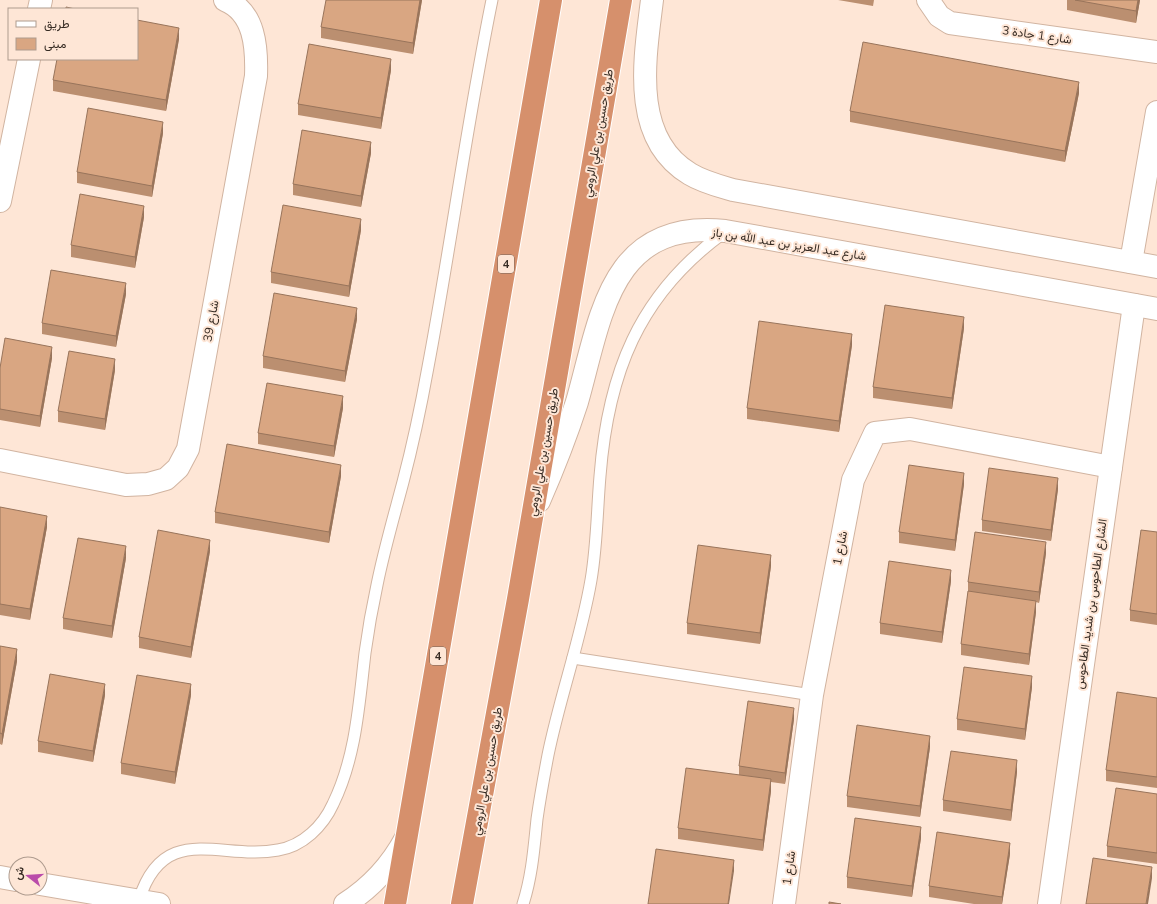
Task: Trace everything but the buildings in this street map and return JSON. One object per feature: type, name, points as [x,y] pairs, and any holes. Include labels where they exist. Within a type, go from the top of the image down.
[{"type":"highway","name":"4","points":[[395,904],[551,0]]},
{"type":"highway","name":"طريق حسين بن علي الرومي","points":[[462,904],[531,519],[621,0]]},
{"type":"street","name":"شارع 39","points":[[0,460],[126,485],[148,484],[166,479],[178,468],[188,449],[256,76],[257,53],[252,31],[243,14],[232,3],[225,0]]},
{"type":"street","points":[[652,0],[646,40],[645,74],[647,108],[651,125],[659,142],[673,160],[690,174],[711,184],[733,190],[1157,267]]},
{"type":"street","name":"شارع 1 جادة 3","points":[[928,0],[939,16],[950,23],[1157,52]]},
{"type":"street","points":[[0,201],[29,60]]},
{"type":"street","points":[[1131,262],[1157,112]]},
{"type":"street","name":"شارع عبد العزيز بن عبد الله بن باز","points":[[531,519],[563,442],[576,403],[602,309],[615,280],[647,247],[678,233],[695,230],[725,232],[1157,309]]},
{"type":"street","name":"الشارع الطاحوس بن شديد الطاحوس","points":[[1049,904],[1134,305]]},
{"type":"street","name":"شارع 1","points":[[784,904],[812,695],[853,480],[875,433],[910,429],[1111,467]]},
{"type":"street","points":[[345,904],[372,885],[385,871],[406,838]]},
{"type":"street","points":[[48,885],[149,902]]},
{"type":"lane","points":[[149,902],[144,886],[160,863],[173,855],[186,850],[201,848],[266,852],[281,850],[308,836],[319,826],[328,814],[340,789],[351,754],[357,723],[368,636],[379,572],[412,446],[426,377],[470,117],[492,0]]},
{"type":"lane","points":[[523,904],[532,870],[537,819],[548,755],[591,580],[596,547],[604,438],[611,400],[625,356],[639,325],[653,302],[669,281],[688,262],[725,232]]},
{"type":"lane","points":[[573,658],[812,695]]}]
